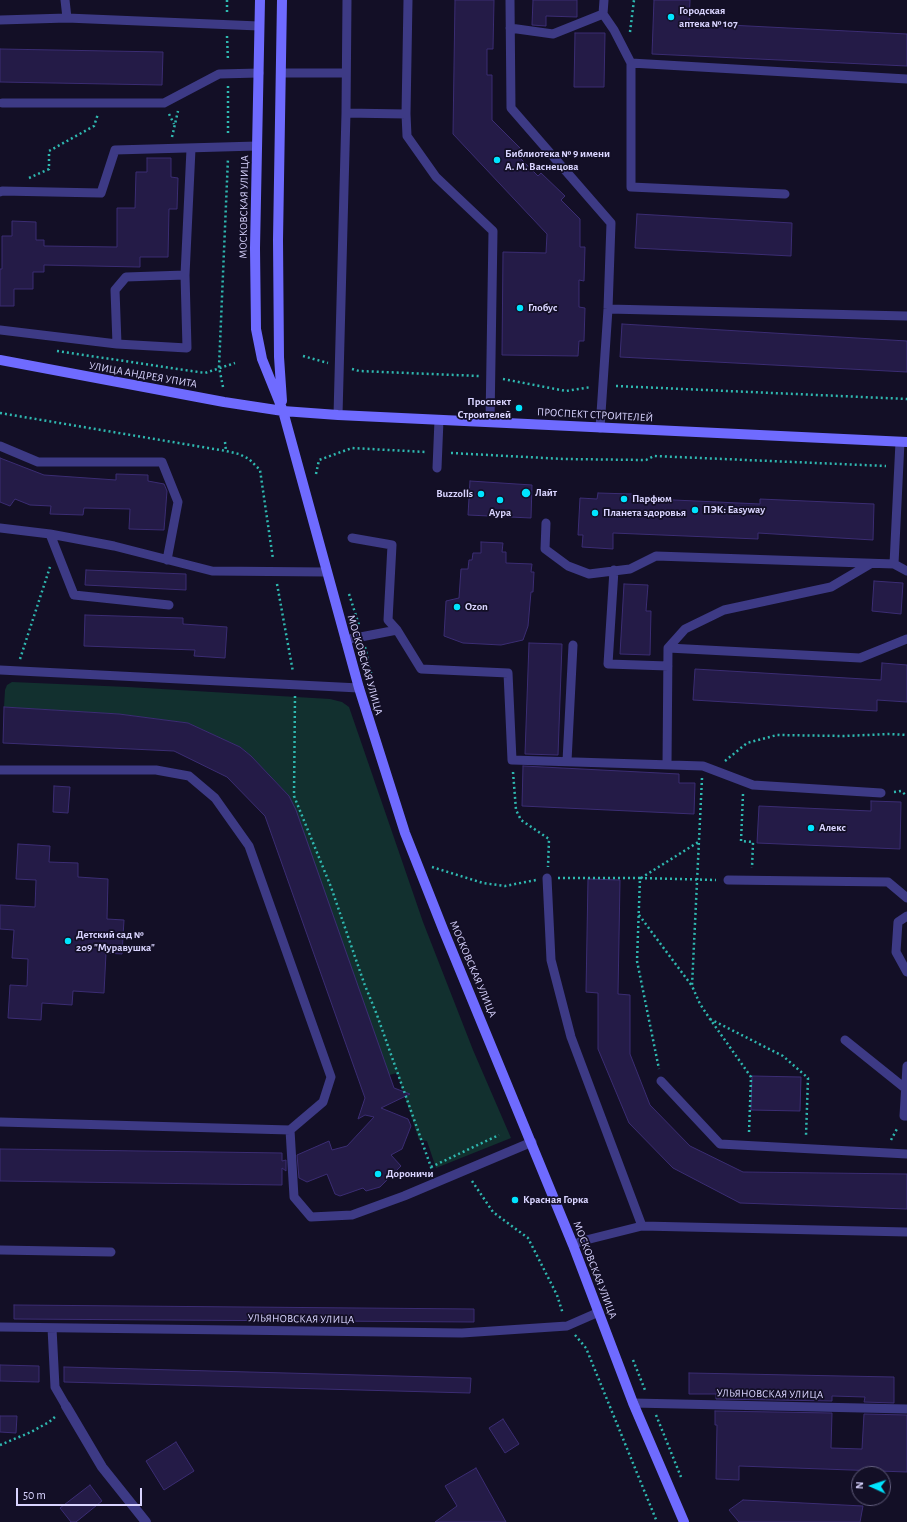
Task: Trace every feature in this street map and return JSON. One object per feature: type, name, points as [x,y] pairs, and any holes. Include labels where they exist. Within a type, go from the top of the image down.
[{"type":"main road","name":"МОСКОВСКАЯ УЛИЦА","points":[[260,0],[255,248],[256,330],[262,359],[283,411],[345,640],[405,833],[443,929],[532,1142],[633,1403],[684,1522]]},
{"type":"main road","name":"МОСКОВСКАЯ УЛИЦА","points":[[282,0],[278,240],[279,357],[283,411]]},
{"type":"main road","name":"УЛИЦА АНДРЕЯ УПИТА","points":[[0,360],[224,402],[283,411]]},
{"type":"main road","name":"ПРОСПЕКТ СТРОИТЕЛЕЙ","points":[[283,411],[338,416],[904,442]]},
{"type":"street","points":[[66,1406],[102,1467],[146,1522]]},
{"type":"lane","points":[[65,0],[66,18]]},
{"type":"lane","points":[[338,416],[346,113],[347,0]]},
{"type":"lane","points":[[408,0],[407,136],[432,171],[492,231],[490,422]]},
{"type":"lane","points":[[510,0],[510,108],[611,223],[608,309],[600,428]]},
{"type":"lane","points":[[604,0],[603,14],[614,30],[631,63],[631,187],[785,194]]},
{"type":"lane","points":[[510,28],[553,34],[603,14]]},
{"type":"lane","points":[[0,20],[66,18],[259,26]]},
{"type":"lane","points":[[631,63],[907,79]]},
{"type":"lane","points":[[2,103],[164,103],[219,74],[259,73]]},
{"type":"lane","points":[[281,73],[346,73]]},
{"type":"lane","points":[[346,113],[406,114]]},
{"type":"lane","points":[[0,192],[101,193],[115,150],[257,146]]},
{"type":"lane","points":[[0,330],[117,344],[187,348],[186,275],[191,149]]},
{"type":"lane","points":[[117,344],[115,290],[126,277],[186,275]]},
{"type":"lane","points":[[608,309],[907,316]]},
{"type":"lane","points":[[437,468],[439,420]]},
{"type":"lane","points":[[894,564],[899,467],[904,442]]},
{"type":"lane","points":[[0,446],[38,462],[162,462],[178,502],[168,560]]},
{"type":"lane","points":[[546,523],[545,549],[568,566],[589,574],[630,569],[656,556],[894,564],[907,571]]},
{"type":"lane","points":[[0,528],[50,534],[114,546],[212,571],[326,572]]},
{"type":"lane","points":[[50,534],[74,594],[169,605]]},
{"type":"lane","points":[[352,538],[392,545],[388,620],[397,630],[421,669],[508,673],[512,760],[703,766],[753,785],[881,793]]},
{"type":"lane","points":[[667,765],[668,648],[685,629],[724,610],[830,587],[870,564]]},
{"type":"lane","points":[[614,570],[608,664],[668,666]]},
{"type":"lane","points":[[345,640],[397,630]]},
{"type":"lane","points":[[668,648],[860,658],[907,639]]},
{"type":"lane","points":[[567,761],[573,645]]},
{"type":"lane","points":[[0,670],[359,688]]},
{"type":"lane","points":[[0,770],[156,770],[189,776],[215,798],[249,846],[331,1077],[323,1102],[290,1130],[0,1122]]},
{"type":"lane","points":[[547,878],[551,960],[571,1037],[642,1226]]},
{"type":"lane","points":[[728,880],[888,882],[907,898]]},
{"type":"lane","points":[[907,916],[898,922],[896,952],[907,972]]},
{"type":"lane","points":[[846,1040],[906,1089]]},
{"type":"lane","points":[[906,1116],[907,1066]]},
{"type":"lane","points":[[661,1081],[720,1144],[907,1154]]},
{"type":"lane","points":[[290,1130],[294,1197],[311,1217],[352,1215],[532,1142]]},
{"type":"lane","points":[[573,1245],[582,1241],[642,1226],[907,1232]]},
{"type":"lane","points":[[0,1250],[111,1252]]},
{"type":"lane","name":"УЛЬЯНОВСКАЯ УЛИЦА","points":[[0,1327],[462,1333],[567,1326],[599,1312]]},
{"type":"lane","points":[[52,1328],[55,1387],[66,1406]]},
{"type":"lane","name":"УЛЬЯНОВСКАЯ УЛИЦА","points":[[633,1403],[907,1409]]},
{"type":"path","points":[[630,32],[634,0]]},
{"type":"path","points":[[169,149],[181,94]]},
{"type":"path","points":[[29,178],[49,169],[49,151],[94,126],[102,103]]},
{"type":"path","points":[[223,387],[219,368],[228,146]]},
{"type":"path","points":[[55,351],[205,373],[235,363]]},
{"type":"path","points":[[359,371],[491,377],[566,391],[603,385],[907,399]]},
{"type":"path","points":[[0,413],[226,451],[239,454],[249,459],[260,470],[275,571],[296,685],[294,796],[331,887],[436,1182]]},
{"type":"path","points":[[225,442],[226,451]]},
{"type":"path","points":[[317,479],[315,472],[319,460],[352,448],[556,458],[646,460],[654,456],[899,467]]},
{"type":"path","points":[[16,671],[56,549]]},
{"type":"path","points":[[348,592],[363,637]]},
{"type":"path","points":[[692,986],[703,766],[725,761],[747,743],[777,735],[844,736],[907,734]]},
{"type":"path","points":[[512,760],[516,810],[521,820],[549,839],[547,878]]},
{"type":"path","points":[[742,803],[741,841],[753,842],[752,880]]},
{"type":"path","points":[[640,878],[700,841]]},
{"type":"path","points":[[432,867],[483,883],[504,886],[547,878],[728,880]]},
{"type":"path","points":[[640,878],[637,961],[661,1081]]},
{"type":"path","points":[[639,915],[692,986],[700,1004],[751,1077],[749,1145]]},
{"type":"path","points":[[710,1019],[783,1056],[808,1078],[805,1148]]},
{"type":"path","points":[[883,1153],[906,1116]]},
{"type":"path","points":[[431,1167],[499,1135]]},
{"type":"path","points":[[468,1176],[493,1212],[528,1238],[557,1295],[567,1326],[586,1348],[657,1522]]},
{"type":"path","points":[[651,1404],[681,1478]]},
{"type":"path","points":[[0,1445],[31,1432],[49,1422],[66,1406]]},
{"type":"green space","points":[[12,682],[330,699],[342,702],[349,707],[423,922],[473,1050],[511,1138],[436,1168],[427,1141],[419,1140],[397,1073],[389,1075],[289,796],[251,756],[240,747],[188,723],[119,714],[4,707],[5,690],[7,685]]},
{"type":"building","points":[[455,0],[494,0],[493,49],[487,49],[487,75],[492,75],[492,120],[522,150],[517,155],[538,176],[541,173],[565,196],[561,200],[580,219],[580,247],[585,247],[584,281],[579,280],[579,307],[585,308],[584,341],[579,341],[578,356],[502,355],[503,252],[546,253],[547,234],[453,134]]},
{"type":"building","points":[[533,0],[577,0],[577,17],[546,16],[546,26],[532,25]]},
{"type":"building","points":[[654,0],[690,0],[689,23],[907,34],[907,66],[652,54]]},
{"type":"building","points":[[575,33],[605,33],[604,87],[574,87]]},
{"type":"building","points":[[0,49],[163,52],[162,85],[0,82]]},
{"type":"building","points":[[147,158],[171,158],[171,177],[178,178],[177,209],[169,209],[168,257],[140,257],[140,267],[44,265],[44,272],[33,272],[33,289],[14,289],[14,306],[0,306],[2,236],[12,236],[12,221],[36,222],[36,240],[44,240],[44,246],[117,247],[117,208],[135,208],[136,172],[147,172]]},
{"type":"building","points":[[637,214],[792,223],[791,256],[635,248]]},
{"type":"building","points":[[622,324],[907,341],[907,372],[620,357]]},
{"type":"building","points":[[0,458],[44,475],[116,480],[116,474],[148,475],[148,481],[164,484],[167,491],[164,530],[129,529],[130,509],[84,508],[83,515],[50,514],[51,506],[30,505],[15,499],[10,506],[0,502]]},
{"type":"building","name":"Аура","points":[[470,481],[532,485],[531,518],[468,515]]},
{"type":"building","points":[[598,493],[632,494],[631,498],[760,504],[760,499],[874,504],[873,540],[758,533],[758,539],[613,533],[613,549],[582,547],[583,535],[578,535],[580,498],[597,499]]},
{"type":"building","points":[[481,542],[503,543],[502,552],[506,552],[506,563],[532,564],[531,572],[534,572],[533,592],[531,592],[528,626],[523,640],[501,645],[463,643],[444,636],[446,601],[459,598],[461,569],[468,569],[469,560],[472,560],[473,553],[481,553]]},
{"type":"building","points":[[86,570],[186,574],[186,590],[85,585]]},
{"type":"building","points":[[874,581],[903,583],[901,614],[872,611]]},
{"type":"building","points":[[624,584],[648,585],[646,611],[651,611],[650,655],[620,654]]},
{"type":"building","points":[[85,615],[183,618],[183,624],[227,627],[225,658],[194,656],[195,650],[84,646]]},
{"type":"building","points":[[529,643],[562,644],[558,755],[525,754]]},
{"type":"building","points":[[882,663],[907,665],[907,702],[877,700],[877,711],[693,700],[695,669],[881,680]]},
{"type":"building","points":[[4,707],[119,714],[188,723],[240,747],[251,756],[289,796],[296,810],[394,1088],[410,1094],[381,1108],[408,1119],[411,1126],[402,1149],[391,1155],[401,1166],[380,1187],[366,1191],[363,1188],[340,1196],[335,1194],[327,1174],[307,1182],[299,1178],[297,1155],[329,1141],[332,1150],[347,1146],[374,1117],[365,1115],[358,1119],[365,1098],[265,816],[227,777],[174,751],[3,743]]},
{"type":"building","points":[[523,766],[679,774],[679,783],[695,783],[694,814],[522,806]]},
{"type":"building","points":[[54,786],[70,787],[68,813],[53,812]]},
{"type":"building","points":[[871,801],[901,802],[900,849],[757,843],[759,806],[871,811]]},
{"type":"building","name":"Детский сад № 209 \"Муравушка\"","points":[[18,844],[50,846],[49,862],[78,863],[78,877],[108,879],[107,919],[124,920],[122,954],[106,953],[104,993],[73,991],[72,1005],[42,1003],[41,1020],[8,1018],[10,985],[27,986],[28,959],[12,958],[14,930],[0,929],[0,905],[35,907],[36,880],[16,879]]},
{"type":"building","points":[[588,879],[620,880],[618,994],[630,995],[630,1054],[650,1105],[690,1146],[743,1172],[907,1174],[907,1209],[740,1203],[673,1168],[629,1123],[598,1049],[598,993],[586,992]]},
{"type":"building","points":[[752,1076],[801,1077],[800,1111],[751,1110]]},
{"type":"building","points":[[0,1149],[282,1153],[282,1161],[286,1160],[286,1171],[282,1168],[282,1185],[0,1181]]},
{"type":"building","points":[[14,1305],[474,1309],[474,1322],[14,1319]]},
{"type":"building","points":[[0,1365],[39,1366],[39,1382],[0,1381]]},
{"type":"building","points":[[64,1367],[471,1378],[470,1393],[64,1382]]},
{"type":"building","points":[[689,1373],[894,1377],[894,1403],[864,1402],[865,1397],[832,1396],[832,1401],[716,1399],[716,1394],[689,1394]]},
{"type":"building","points":[[715,1411],[832,1413],[831,1448],[862,1449],[864,1414],[907,1415],[907,1472],[891,1471],[891,1466],[851,1466],[851,1470],[739,1466],[739,1480],[716,1479],[717,1425],[715,1425]]},
{"type":"building","points":[[0,1416],[17,1416],[16,1433],[0,1432]]},
{"type":"building","points":[[503,1419],[519,1444],[505,1453],[489,1428]]},
{"type":"building","points":[[176,1442],[194,1471],[164,1490],[146,1461]]},
{"type":"building","points":[[476,1468],[506,1522],[435,1522],[457,1506],[445,1486]]},
{"type":"building","points":[[90,1485],[102,1501],[76,1522],[71,1522],[60,1508]]},
{"type":"building","points":[[743,1500],[863,1506],[860,1522],[739,1522],[729,1510]]},
{"type":"place","name":"Городская аптека № 107","points":[[671,17]]},
{"type":"place","name":"Библиотека № 9 имени А. М. Васнецова","points":[[497,160]]},
{"type":"place","name":"Глобус","points":[[520,308]]},
{"type":"place","name":"Проспект Строителей","points":[[519,408]]},
{"type":"place","name":"Лайт","points":[[526,493]]},
{"type":"place","name":"Buzzolls","points":[[481,494]]},
{"type":"place","name":"Парфюм","points":[[624,499]]},
{"type":"place","name":"Аура","points":[[500,500]]},
{"type":"place","name":"ПЭК: Easyway","points":[[695,510]]},
{"type":"place","name":"Планета здоровья","points":[[595,513]]},
{"type":"place","name":"Ozon","points":[[457,607]]},
{"type":"place","name":"Алекс","points":[[811,828]]},
{"type":"place","name":"Детский сад № 209 \"Муравушка\"","points":[[68,941]]},
{"type":"place","name":"Дороничи","points":[[378,1174]]},
{"type":"place","name":"Красная Горка","points":[[515,1200]]}]
